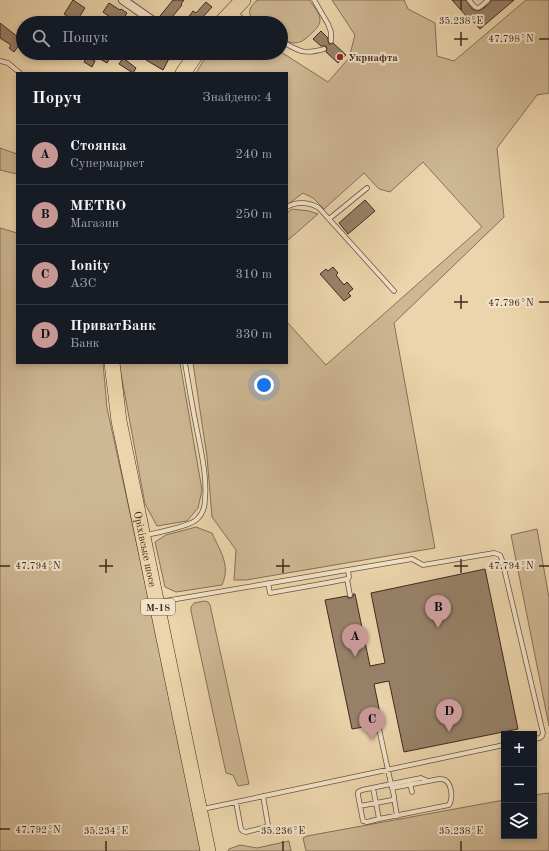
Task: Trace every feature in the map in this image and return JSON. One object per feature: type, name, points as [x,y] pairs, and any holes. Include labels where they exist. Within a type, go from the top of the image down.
[{"type":"highway","points":[[228,16],[243,0]]},
{"type":"highway","points":[[184,72],[192,60]]},
{"type":"highway","name":"Оріхівське шосе","points":[[112,364],[118,421],[208,851]]},
{"type":"street","points":[[123,0],[146,16]]},
{"type":"lane","points":[[314,0],[328,24],[331,32],[331,41]]},
{"type":"lane","points":[[469,0],[475,8],[480,8],[488,0]]},
{"type":"lane","points":[[288,45],[299,52],[312,52],[324,49]]},
{"type":"lane","points":[[0,61],[8,63],[19,72]]},
{"type":"lane","points":[[329,219],[367,188]]},
{"type":"lane","points":[[288,206],[300,203],[312,204],[319,208],[394,291]]},
{"type":"lane","points":[[143,536],[195,522],[201,514],[206,499],[206,482],[201,449],[185,364]]},
{"type":"lane","points":[[156,602],[412,559],[423,565],[494,553],[500,555],[543,733],[540,738],[537,738]]},
{"type":"lane","points":[[348,570],[349,577],[347,579],[350,595]]},
{"type":"lane","points":[[268,583],[270,594],[347,579]]},
{"type":"lane","points":[[378,724],[392,785],[397,816]]},
{"type":"lane","points":[[199,809],[501,747]]},
{"type":"lane","points":[[392,785],[421,778],[428,781]]},
{"type":"lane","points":[[444,779],[448,782],[452,798],[451,801],[449,805],[367,822],[363,821],[358,792],[392,785],[410,784],[444,779]]},
{"type":"lane","points":[[410,784],[412,792]]},
{"type":"lane","points":[[373,788],[379,819]]},
{"type":"lane","points":[[236,802],[241,830],[246,832],[266,827],[268,825],[262,796]]},
{"type":"lane","points":[[360,806],[392,800],[394,798]]},
{"type":"shaded area","points":[[257,0],[309,0],[319,14],[320,20],[314,31],[302,41],[295,43],[288,41],[288,16],[251,16],[250,9]]},
{"type":"shaded area","points":[[332,0],[404,0],[408,9],[435,23],[437,56],[454,61],[526,0],[549,0],[549,93],[537,95],[497,148],[504,217],[394,323],[435,548],[246,580],[234,580],[236,550],[212,517],[207,457],[193,364],[288,364],[288,323],[326,365],[482,227],[423,162],[390,192],[379,189],[364,173],[324,209],[313,198],[303,193],[288,204],[288,72],[197,72],[204,60],[288,60],[288,56],[328,82],[349,58],[355,35]]},
{"type":"shaded area","points":[[0,148],[16,154],[16,174],[0,170]]},
{"type":"shaded area","points":[[292,209],[309,211],[318,214],[288,240],[288,212]]},
{"type":"shaded area","points":[[0,228],[16,233],[16,364],[103,364],[107,408],[204,851],[0,851]]},
{"type":"shaded area","points":[[119,364],[180,364],[202,490],[198,508],[187,521],[157,526],[145,504]]},
{"type":"shaded area","points":[[196,527],[212,533],[221,552],[225,565],[222,585],[176,592],[165,587],[155,542],[166,535]]},
{"type":"shaded area","points":[[537,529],[549,598],[549,726],[511,535]]},
{"type":"shaded area","points":[[205,601],[210,605],[249,784],[238,786],[233,775],[226,773],[191,611],[191,607],[194,603]]},
{"type":"shaded area","points":[[549,793],[549,851],[306,851],[303,838],[307,836],[501,801],[501,839],[537,839],[537,795]]},
{"type":"shaded area","points":[[289,841],[291,851],[228,851],[229,849],[240,845],[257,848]]},
{"type":"building","points":[[73,0],[85,8],[80,16],[67,16],[64,14]]},
{"type":"building","points":[[173,0],[184,0],[173,16],[160,16]]},
{"type":"building","points":[[452,0],[466,0],[472,9],[478,11],[490,3],[491,0],[514,0],[480,29]]},
{"type":"building","points":[[206,2],[212,7],[204,16],[189,16],[193,11],[196,13]]},
{"type":"building","points":[[109,3],[127,13],[125,16],[108,16],[103,12]]},
{"type":"building","points":[[0,23],[16,36],[16,49],[14,52],[9,48],[11,45],[0,38]]},
{"type":"building","points":[[321,31],[328,38],[329,44],[333,43],[346,55],[338,63],[326,52],[326,46],[321,46],[313,39]]},
{"type":"building","points":[[85,60],[95,61],[92,67],[84,62]]},
{"type":"building","points":[[102,60],[109,60],[107,63]]},
{"type":"building","points":[[122,60],[126,60],[136,68],[134,72],[131,72],[119,64]]},
{"type":"building","points":[[146,60],[168,60],[163,70]]},
{"type":"building","points":[[365,200],[375,211],[348,234],[339,223]]},
{"type":"building","points":[[333,267],[338,273],[336,275],[344,285],[347,282],[353,289],[348,293],[351,296],[344,301],[320,274],[326,269],[328,271]]},
{"type":"building","points":[[485,569],[518,729],[501,731],[501,732],[404,752],[389,681],[374,684],[382,723],[378,721],[375,722],[375,725],[352,729],[325,600],[347,596],[348,598],[351,598],[353,597],[353,594],[355,594],[370,666],[385,663],[371,593]]},
{"type":"place","name":"Укрнафта","points":[[340,57]]},
{"type":"place","name":"METRO","points":[[438,628]]},
{"type":"place","name":"Стоянка","points":[[355,657]]},
{"type":"place","name":"ПриватБанк","points":[[449,732]]},
{"type":"place","name":"Ionity","points":[[372,740]]}]
